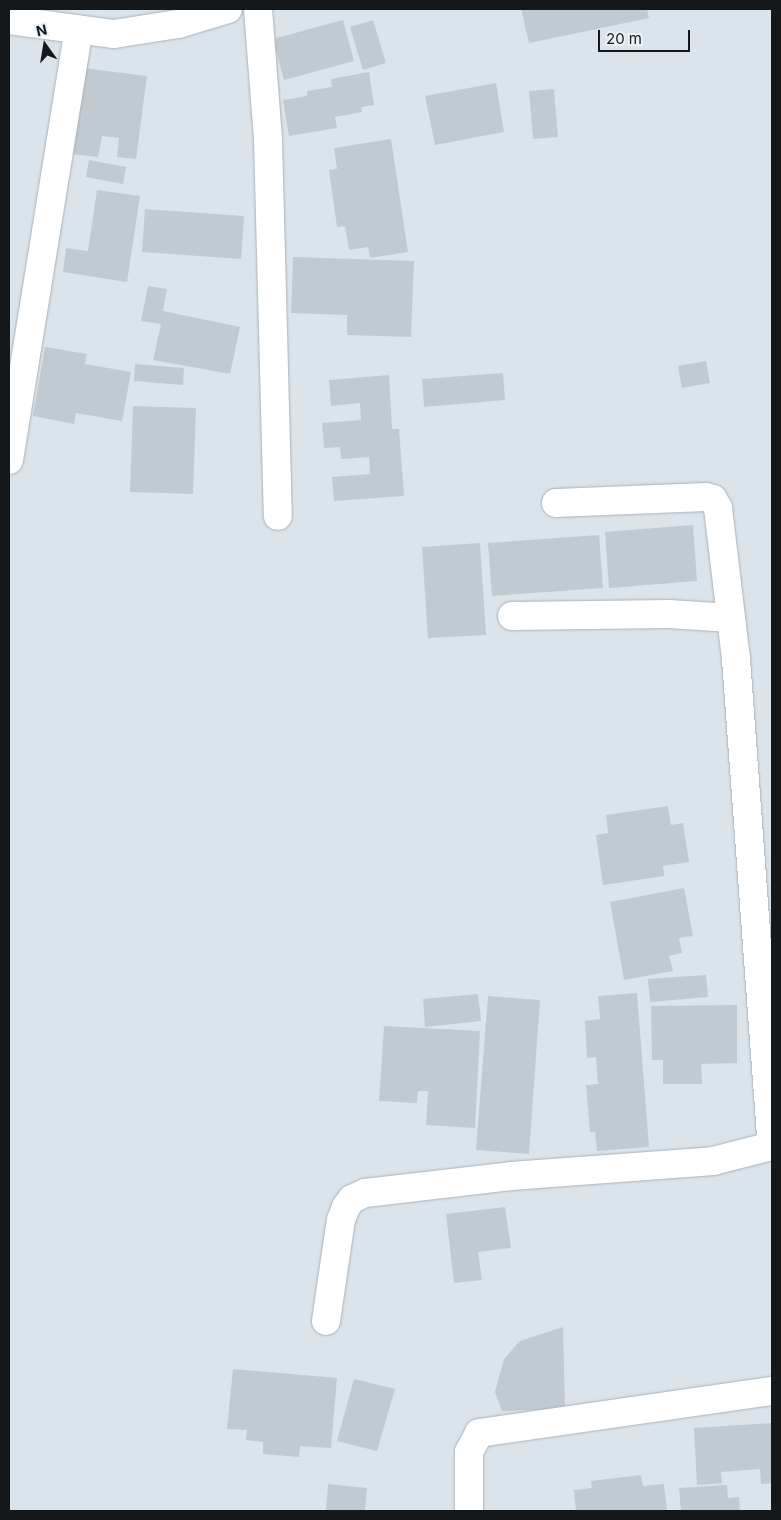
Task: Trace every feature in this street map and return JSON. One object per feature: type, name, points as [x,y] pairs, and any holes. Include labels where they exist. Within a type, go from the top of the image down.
[{"type":"street","points":[[9,20],[114,34],[178,24],[228,9]]},
{"type":"street","points":[[258,9],[268,140],[278,516]]},
{"type":"street","points":[[9,460],[79,30]]},
{"type":"street","points":[[326,1321],[341,1220],[349,1203],[365,1193],[511,1176],[713,1161],[772,1146],[753,869],[731,618],[718,508],[713,499],[706,497],[556,503]]},
{"type":"street","points":[[512,616],[669,614],[731,618]]},
{"type":"street","points":[[469,1511],[469,1452],[478,1433],[772,1391]]},
{"type":"building","points":[[521,9],[647,9],[649,18],[529,43]]},
{"type":"building","points":[[343,20],[354,61],[284,80],[273,39]]},
{"type":"building","points":[[373,20],[386,63],[363,70],[350,27]]},
{"type":"building","points":[[83,68],[147,76],[136,159],[117,157],[119,138],[102,136],[98,157],[72,154]]},
{"type":"building","points":[[369,72],[374,105],[361,107],[362,112],[335,117],[337,128],[289,136],[283,100],[307,96],[307,91],[332,87],[331,79]]},
{"type":"building","points":[[496,83],[504,132],[435,145],[425,96]]},
{"type":"building","points":[[554,89],[558,137],[533,139],[529,91]]},
{"type":"building","points":[[391,139],[408,252],[370,258],[368,247],[349,250],[345,226],[337,227],[329,170],[337,169],[334,148]]},
{"type":"building","points":[[89,160],[126,167],[123,184],[86,177]]},
{"type":"building","points":[[97,190],[140,196],[127,282],[63,272],[66,248],[88,251]]},
{"type":"building","points":[[145,209],[244,216],[241,259],[142,252]]},
{"type":"building","points":[[293,257],[414,261],[411,337],[347,335],[347,315],[291,313]]},
{"type":"building","points":[[148,286],[167,289],[163,311],[240,327],[230,374],[153,360],[161,324],[141,321]]},
{"type":"building","points":[[45,347],[87,354],[85,364],[131,372],[122,421],[76,413],[74,424],[33,416]]},
{"type":"building","points":[[706,361],[710,383],[682,388],[678,366]]},
{"type":"building","points":[[135,364],[184,368],[183,385],[134,381]]},
{"type":"building","points":[[503,373],[505,400],[424,407],[422,379]]},
{"type":"building","points":[[389,375],[392,429],[399,429],[404,496],[334,501],[332,477],[370,474],[369,457],[341,459],[340,447],[324,448],[322,423],[361,420],[360,403],[331,406],[329,380]]},
{"type":"building","points":[[133,406],[196,408],[193,494],[130,492]]},
{"type":"building","points":[[693,525],[697,581],[609,588],[605,532]]},
{"type":"building","points":[[599,535],[603,588],[492,596],[488,543]]},
{"type":"building","points":[[480,543],[486,635],[428,638],[422,547]]},
{"type":"building","points":[[668,806],[671,825],[683,823],[689,862],[663,866],[664,876],[603,885],[596,835],[608,833],[606,815]]},
{"type":"building","points":[[684,888],[693,936],[679,938],[682,953],[669,956],[673,971],[624,980],[610,902]]},
{"type":"building","points":[[706,975],[708,997],[650,1002],[648,979]]},
{"type":"building","points":[[637,993],[649,1147],[597,1151],[595,1132],[590,1132],[586,1085],[598,1084],[596,1057],[587,1058],[585,1021],[600,1019],[598,996]]},
{"type":"building","points":[[478,994],[481,1021],[425,1027],[423,999]]},
{"type":"building","points":[[488,996],[540,1000],[529,1154],[476,1150]]},
{"type":"building","points":[[737,1005],[737,1063],[701,1064],[702,1084],[663,1084],[663,1060],[652,1060],[651,1006]]},
{"type":"building","points":[[384,1026],[480,1031],[475,1128],[426,1125],[428,1091],[418,1091],[417,1103],[379,1101]]},
{"type":"building","points":[[505,1207],[511,1248],[478,1252],[482,1280],[454,1283],[446,1214]]},
{"type":"building","points":[[563,1327],[565,1409],[502,1411],[495,1392],[504,1359],[520,1341]]},
{"type":"building","points":[[233,1369],[337,1378],[331,1448],[300,1446],[299,1457],[263,1454],[263,1442],[246,1440],[247,1430],[227,1429]]},
{"type":"building","points":[[354,1379],[395,1389],[377,1451],[337,1441]]},
{"type":"building","points":[[772,1423],[772,1483],[761,1484],[760,1469],[721,1472],[722,1483],[697,1485],[694,1428]]},
{"type":"building","points":[[641,1475],[643,1486],[664,1484],[667,1511],[576,1511],[574,1490],[592,1488],[591,1481]]},
{"type":"building","points":[[328,1484],[367,1488],[365,1511],[326,1511]]},
{"type":"building","points":[[727,1485],[728,1498],[739,1497],[740,1511],[681,1511],[679,1488]]}]
